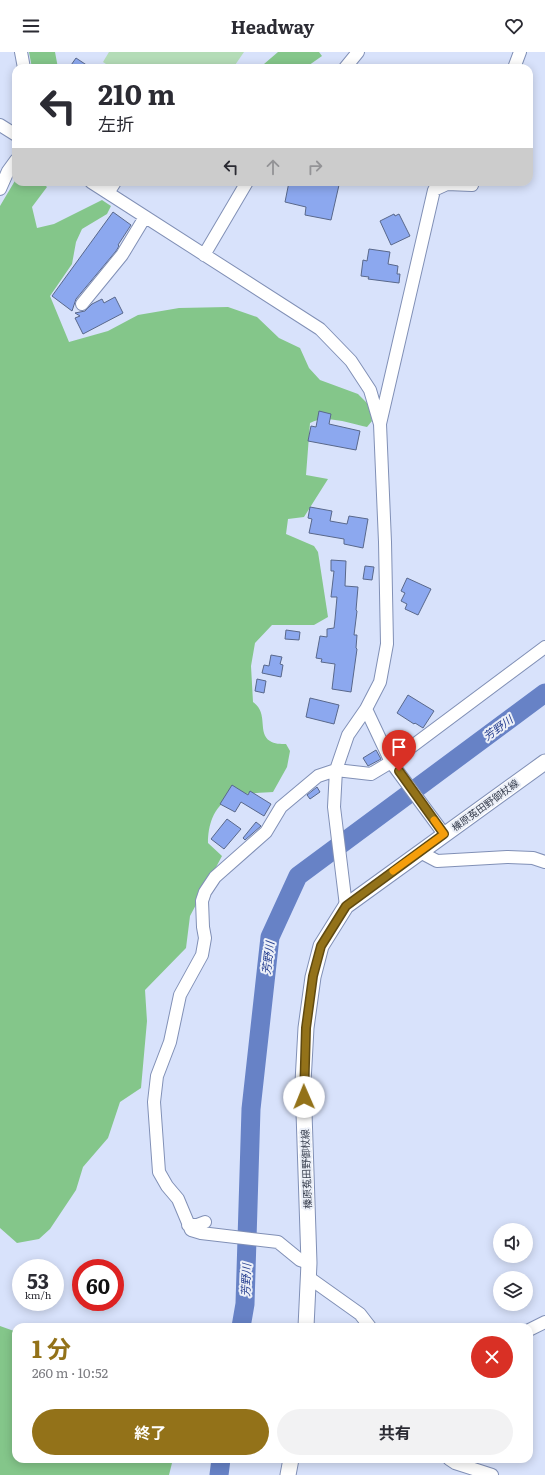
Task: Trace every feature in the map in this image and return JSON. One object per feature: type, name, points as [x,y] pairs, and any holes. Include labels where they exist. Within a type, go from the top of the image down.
[{"type":"main road","name":"榛原菟田野御杖線","points":[[306,1323],[308,1270],[303,1082],[306,1028],[313,976],[321,946],[346,902],[420,852],[441,831],[545,762]]},
{"type":"main road","points":[[288,1475],[290,1463]]},
{"type":"street","points":[[21,52],[23,64]]},
{"type":"street","points":[[348,64],[358,52]]},
{"type":"street","points":[[516,64],[520,52]]},
{"type":"street","points":[[0,125],[12,132]]},
{"type":"street","points":[[0,189],[12,166]]},
{"type":"street","points":[[97,186],[320,329],[351,361],[370,390],[380,424],[385,542],[387,644],[380,682],[366,709],[348,735],[336,770],[334,807],[346,902]]},
{"type":"street","points":[[108,193],[112,186]]},
{"type":"street","points":[[204,255],[246,186]]},
{"type":"street","points":[[380,424],[434,190],[443,186]]},
{"type":"street","points":[[82,304],[122,255],[145,217]]},
{"type":"street","points":[[366,1323],[360,1314],[308,1270],[300,1260],[278,1242],[201,1233],[191,1230],[178,1199],[167,1186],[159,1172],[154,1102],[157,1076],[170,1042],[180,995],[202,955],[205,938],[202,901],[205,892],[216,877],[266,832],[286,803],[318,776],[336,770],[371,774],[395,767],[545,647]]},
{"type":"street","points":[[366,709],[395,767],[441,831]]},
{"type":"street","points":[[420,852],[436,861],[507,857],[533,858],[545,862]]},
{"type":"street","points":[[188,1225],[197,1225],[205,1222]]},
{"type":"street","points":[[533,1328],[545,1322]]},
{"type":"street","points":[[455,1463],[492,1475]]},
{"type":"green space","points":[[29,52],[55,52],[57,64],[31,64]]},
{"type":"green space","points":[[109,52],[244,52],[236,64],[106,64],[103,62]]},
{"type":"green space","points":[[278,52],[319,52],[322,56],[311,64],[264,64]]},
{"type":"green space","points":[[12,186],[46,186],[47,187],[32,207],[37,228],[54,224],[102,200],[111,206],[107,214],[82,229],[76,242],[72,264],[50,296],[69,342],[108,331],[138,315],[179,308],[228,307],[257,317],[279,338],[300,348],[309,368],[320,380],[358,394],[369,405],[372,421],[367,427],[324,419],[310,423],[306,475],[328,479],[304,517],[288,519],[286,534],[314,546],[318,552],[328,617],[314,625],[272,625],[255,643],[251,666],[253,702],[261,712],[266,737],[273,743],[286,744],[290,751],[287,767],[273,792],[234,796],[219,806],[210,824],[208,843],[222,856],[190,916],[186,948],[145,990],[147,1021],[141,1088],[120,1102],[108,1138],[83,1167],[76,1190],[50,1229],[39,1239],[17,1243],[0,1228],[0,206]]},
{"type":"green space","points":[[0,1326],[12,1330],[12,1463],[172,1463],[169,1475],[0,1475]]},
{"type":"building","points":[[76,58],[85,64],[72,64]]},
{"type":"building","points":[[288,186],[339,186],[331,220],[305,215],[306,207],[285,202]]},
{"type":"building","points":[[113,212],[131,225],[118,245],[119,246],[116,251],[76,299],[72,311],[52,296]]},
{"type":"building","points":[[394,214],[395,216],[399,214],[410,236],[391,245],[380,221]]},
{"type":"building","points":[[369,249],[390,252],[388,264],[398,266],[397,274],[400,274],[399,283],[368,279],[369,277],[361,276],[363,260],[367,261]]},
{"type":"building","points":[[115,297],[123,313],[83,334],[75,318],[80,316],[75,313],[85,311],[92,304],[102,299],[104,303]]},
{"type":"building","points":[[319,411],[331,414],[329,424],[360,431],[356,450],[308,441],[311,426],[316,427]]},
{"type":"building","points":[[310,507],[332,511],[330,521],[347,524],[349,516],[368,519],[363,548],[344,544],[344,539],[309,533],[312,519],[308,518]]},
{"type":"building","points":[[331,560],[346,561],[345,586],[358,587],[354,635],[357,635],[357,649],[351,692],[332,689],[335,664],[321,662],[322,659],[316,658],[320,636],[327,637],[327,629],[334,628],[337,597],[331,597],[334,571],[331,571]]},
{"type":"building","points":[[365,566],[374,567],[372,580],[363,579]]},
{"type":"building","points":[[407,578],[431,589],[418,615],[405,609],[407,604],[401,601],[405,593],[401,591]]},
{"type":"building","points":[[286,630],[300,632],[299,640],[285,639]]},
{"type":"building","points":[[271,655],[282,657],[280,664],[283,665],[281,677],[262,673],[264,665],[269,666]]},
{"type":"building","points":[[257,679],[266,681],[264,693],[255,691]]},
{"type":"building","points":[[408,695],[434,711],[423,728],[397,713]]},
{"type":"building","points":[[310,698],[339,705],[334,724],[306,717]]},
{"type":"building","points":[[376,750],[381,759],[368,766],[363,758]]},
{"type":"building","points":[[232,785],[248,795],[250,791],[271,804],[264,816],[241,802],[235,812],[220,804]]},
{"type":"building","points":[[317,787],[320,792],[310,799],[307,795]]},
{"type":"building","points":[[227,819],[241,829],[224,849],[211,839]]},
{"type":"building","points":[[256,822],[261,826],[245,840],[243,838]]},
{"type":"waterway","name":"芳野川","points":[[242,1323],[245,1304],[251,1109],[270,937],[298,876],[545,693]]},
{"type":"waterway","name":"芳野川","points":[[219,1475],[220,1463]]},
{"type":"slow traffic","points":[[393,871],[444,834],[434,820]]},
{"type":"route","points":[[304,1097],[303,1082],[306,1028],[313,976],[321,946],[346,906],[444,834],[399,771]]}]
